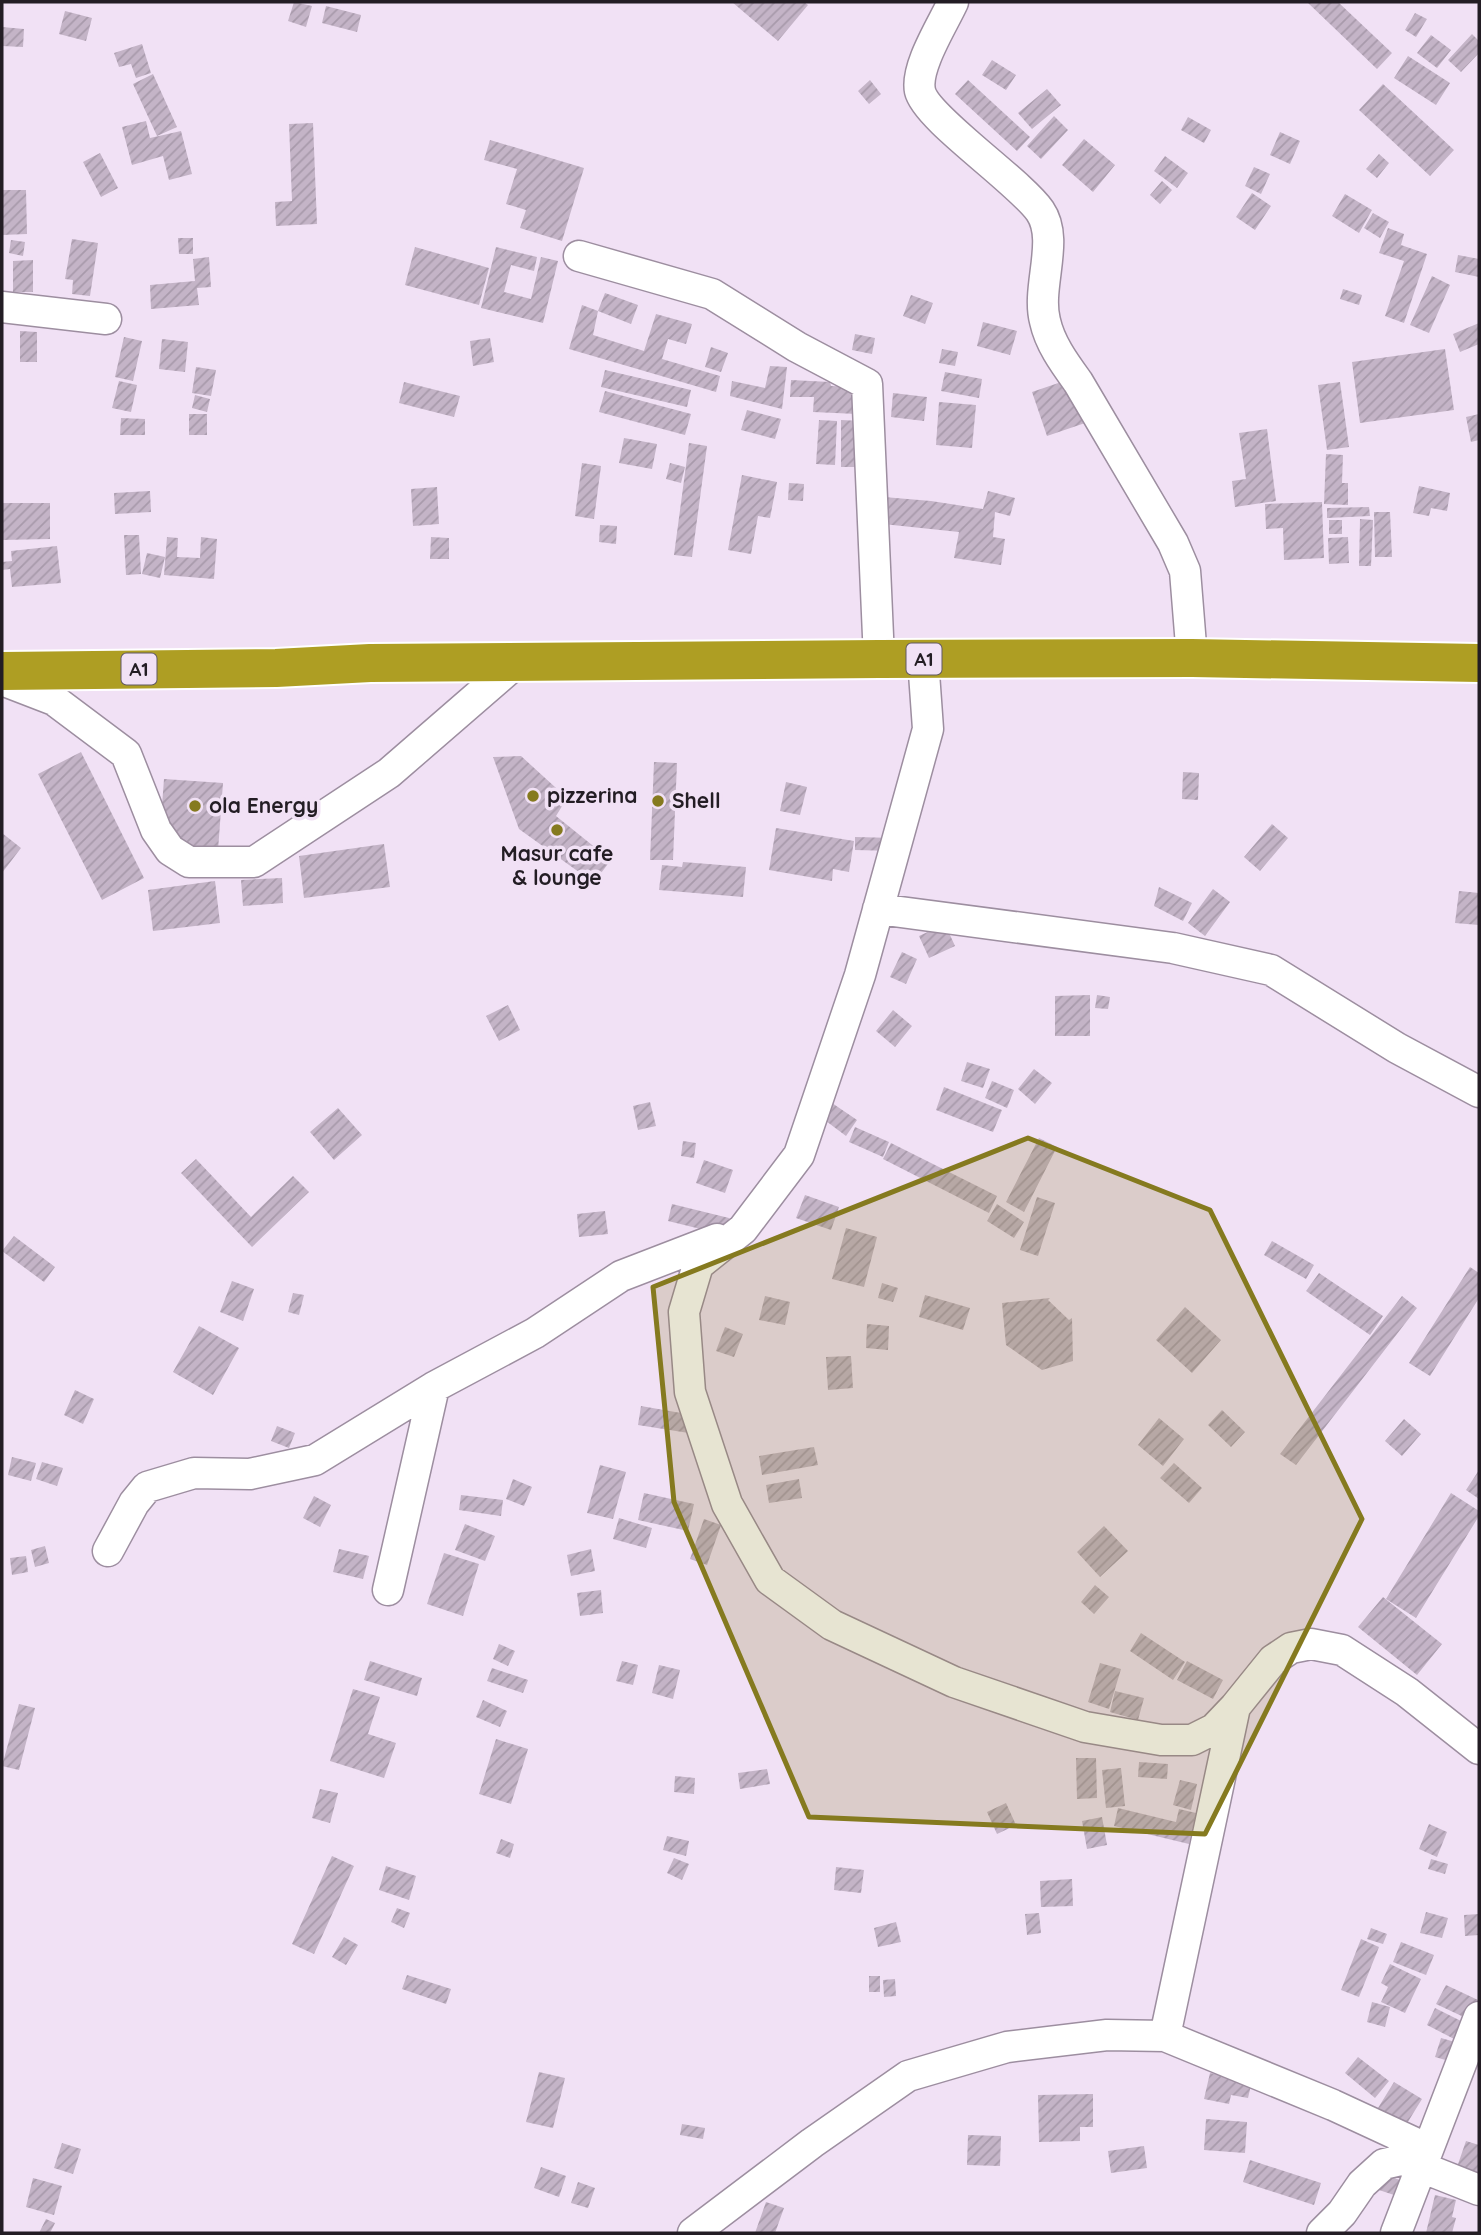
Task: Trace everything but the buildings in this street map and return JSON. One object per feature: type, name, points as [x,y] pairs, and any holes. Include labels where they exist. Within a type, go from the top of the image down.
[{"type":"highway","name":"A1","points":[[2,671],[276,668],[370,663],[879,659],[1192,658],[1479,663]]},
{"type":"street","points":[[953,2],[924,62],[919,80],[920,94],[936,113],[1040,211],[1049,229],[1043,296],[1045,321],[1061,359],[1078,382],[1173,543],[1185,571],[1192,658]]},
{"type":"street","points":[[579,256],[712,294],[797,347],[867,384],[879,659]]},
{"type":"street","points":[[2,307],[106,319]]},
{"type":"street","points":[[923,659],[928,729],[860,975],[799,1155],[743,1229],[698,1265],[684,1311],[690,1392],[727,1504],[771,1580],[832,1625],[954,1682],[1086,1727],[1161,1740],[1192,1740],[1214,1729],[1273,1660],[1291,1648],[1311,1644],[1342,1650],[1407,1692],[1479,1749]]},
{"type":"street","points":[[2,680],[54,700],[126,754],[156,830],[170,849],[189,862],[254,862],[389,773],[517,662]]},
{"type":"street","points":[[878,909],[1173,948],[1271,970],[1397,1048],[1479,1092]]},
{"type":"street","points":[[108,1551],[134,1503],[147,1487],[194,1474],[250,1474],[315,1460],[434,1387],[536,1333],[621,1276],[743,1229]]},
{"type":"street","points":[[388,1590],[434,1387]]},
{"type":"street","points":[[1165,2036],[1235,1707]]},
{"type":"street","points":[[1396,2233],[1479,2017]]},
{"type":"street","points":[[693,2233],[812,2143],[908,2076],[1007,2047],[1107,2035],[1165,2036],[1333,2105],[1479,2190]]},
{"type":"street","points":[[1322,2233],[1342,2213],[1362,2184],[1384,2164],[1424,2158]]},
{"type":"highlighted area","points":[[1028,1138],[1210,1210],[1362,1519],[1205,1834],[809,1817],[674,1502],[653,1287]]},
{"type":"place","name":"pizzerina","points":[[533,796]]},
{"type":"place","name":"Shell","points":[[658,801]]},
{"type":"place","name":"ola Energy","points":[[195,806]]},
{"type":"place","name":"Masur cafe & lounge","points":[[557,830]]}]
